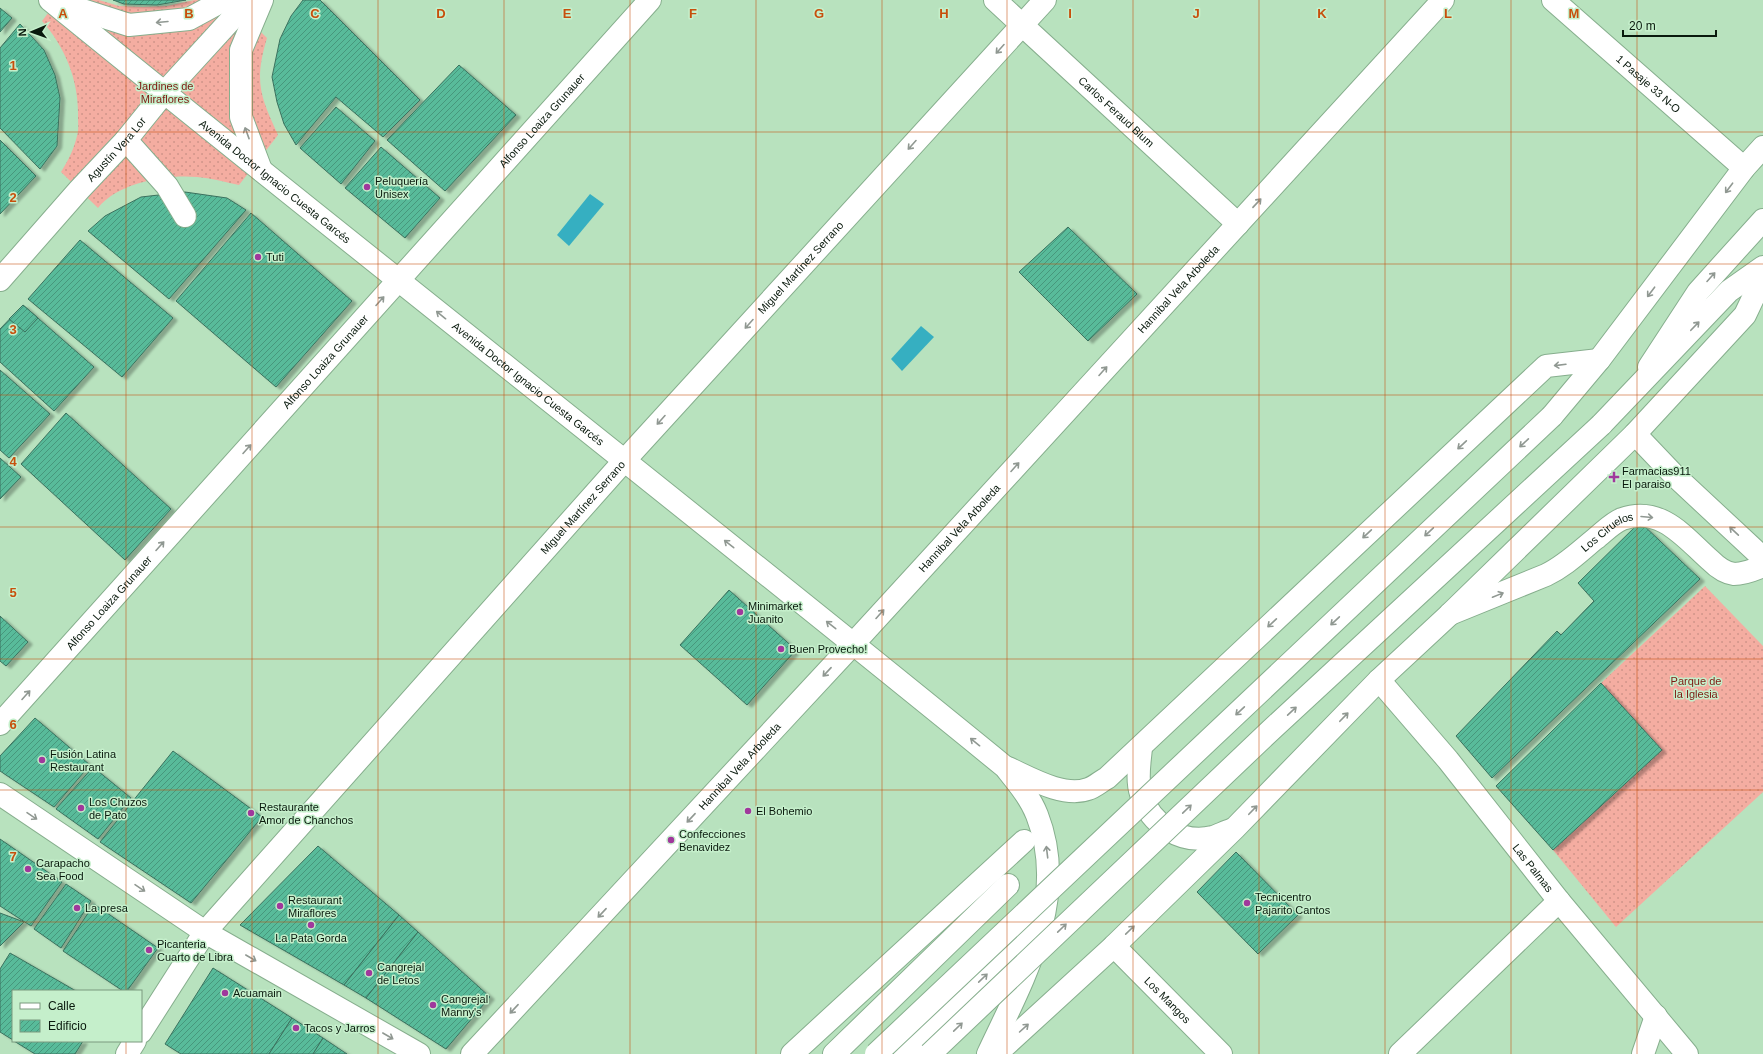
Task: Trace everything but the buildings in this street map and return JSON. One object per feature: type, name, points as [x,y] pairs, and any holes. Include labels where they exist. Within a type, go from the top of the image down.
[{"type":"street","points":[[50,0],[129,25],[189,19],[224,0]]},
{"type":"street","name":"Avenida Doctor Ignacio Cuesta Garcés","points":[[50,0],[260,170],[854,643],[1005,767]]},
{"type":"street","name":"Agustín Vera Lor","points":[[0,280],[126,140],[164,93],[249,0]]},
{"type":"street","points":[[260,170],[241,117],[241,50],[262,0]]},
{"type":"street","name":"Alfonso Loaiza Grunauer","points":[[0,724],[650,0]]},
{"type":"street","name":"Carlos Feraud Blum","points":[[995,0],[1238,224]]},
{"type":"street","name":"Miguel Martínez Serrano","points":[[142,1030],[205,932],[624,461],[1045,0]]},
{"type":"street","name":"Hannibal Vela Arboleda","points":[[472,1054],[854,643],[1443,0]]},
{"type":"street","name":"1 Pasaje 33 N-O","points":[[1553,0],[1744,168]]},
{"type":"street","points":[[126,140],[167,186],[185,216]]},
{"type":"street","points":[[876,1054],[1552,416],[1599,360],[1744,168],[1763,147]]},
{"type":"street","points":[[1634,390],[1698,292],[1763,220]]},
{"type":"street","points":[[930,1054],[1271,730],[1601,426],[1730,291],[1763,267]]},
{"type":"street","points":[[996,1054],[1114,946],[1236,828],[1379,680],[1449,615],[1635,434],[1745,315],[1763,277]]},
{"type":"street","points":[[1005,767],[1049,786],[1066,791],[1088,789],[1107,778],[1546,366],[1599,360]]},
{"type":"street","points":[[1635,434],[1675,476],[1763,558]]},
{"type":"street","name":"Los Ciruelos","points":[[1449,615],[1562,567],[1610,527],[1622,520],[1636,516],[1649,516],[1668,522],[1714,564],[1725,571],[1733,574],[1747,572],[1763,566]]},
{"type":"street","name":"Las Palmas","points":[[1379,680],[1448,760],[1559,901],[1687,1054]]},
{"type":"street","points":[[1141,747],[1139,779],[1140,793],[1148,811],[1159,824],[1177,834],[1195,838],[1213,837],[1236,828]]},
{"type":"street","points":[[988,1054],[1028,967],[1038,940],[1046,905],[1048,854],[1045,838],[1034,808],[1024,791],[1005,767]]},
{"type":"street","points":[[0,794],[205,932],[419,1054]]},
{"type":"street","points":[[792,1054],[1024,841]]},
{"type":"street","points":[[834,1054],[1008,885]]},
{"type":"street","points":[[1400,1054],[1559,901]]},
{"type":"street","points":[[905,1054],[1016,946],[1046,905]]},
{"type":"street","name":"Los Mangos","points":[[1114,946],[1221,1054]]},
{"type":"street","points":[[1643,1054],[1656,1016]]},
{"type":"street","points":[[127,1054],[134,1042]]},
{"type":"green space","name":"Jardines de Miraflores","points":[[58,0],[99,0],[119,6],[143,7],[167,6],[194,0],[228,0],[267,38],[261,66],[261,88],[263,99],[278,135],[239,185],[213,179],[185,176],[157,179],[130,186],[117,192],[106,199],[98,208],[61,172],[74,146],[78,134],[78,104],[73,78],[64,54],[58,42],[42,21]]},
{"type":"green space","name":"Parque de la Iglesia","points":[[1705,586],[1763,646],[1763,792],[1616,927],[1553,850],[1662,750],[1601,683]]},
{"type":"water","points":[[590,194],[604,204],[569,246],[557,235]]},
{"type":"water","points":[[921,326],[934,337],[902,371],[891,359]]},
{"type":"place","name":"Peluquería Unisex","points":[[367,187]]},
{"type":"place","name":"Tuti","points":[[258,257]]},
{"type":"place","name":"Farmacias911 El paraiso","points":[[1614,477]]},
{"type":"place","name":"Minimarket Juanito","points":[[740,612]]},
{"type":"place","name":"Buen Provecho!","points":[[781,649]]},
{"type":"place","name":"Fusión Latina Restaurant","points":[[42,760]]},
{"type":"place","name":"Los Chuzos de Pato","points":[[81,808]]},
{"type":"place","name":"El Bohemio","points":[[748,811]]},
{"type":"place","name":"Restaurante Amor de Chanchos","points":[[251,813]]},
{"type":"place","name":"Confecciones Benavidez","points":[[671,840]]},
{"type":"place","name":"Carapacho Sea Food","points":[[28,869]]},
{"type":"place","name":"Tecnicentro Pajarito Cantos","points":[[1247,903]]},
{"type":"place","name":"Restaurant Miraflores","points":[[280,906]]},
{"type":"place","name":"La presa","points":[[77,908]]},
{"type":"place","name":"La Pata Gorda","points":[[311,925]]},
{"type":"place","name":"Picanteria Cuarto de Libra","points":[[149,950]]},
{"type":"place","name":"Cangrejal de Letos","points":[[369,973]]},
{"type":"place","name":"Acuamain","points":[[225,993]]},
{"type":"place","name":"Cangrejal Manny's","points":[[433,1005]]},
{"type":"place","name":"Tacos y Jarros","points":[[296,1028]]}]
